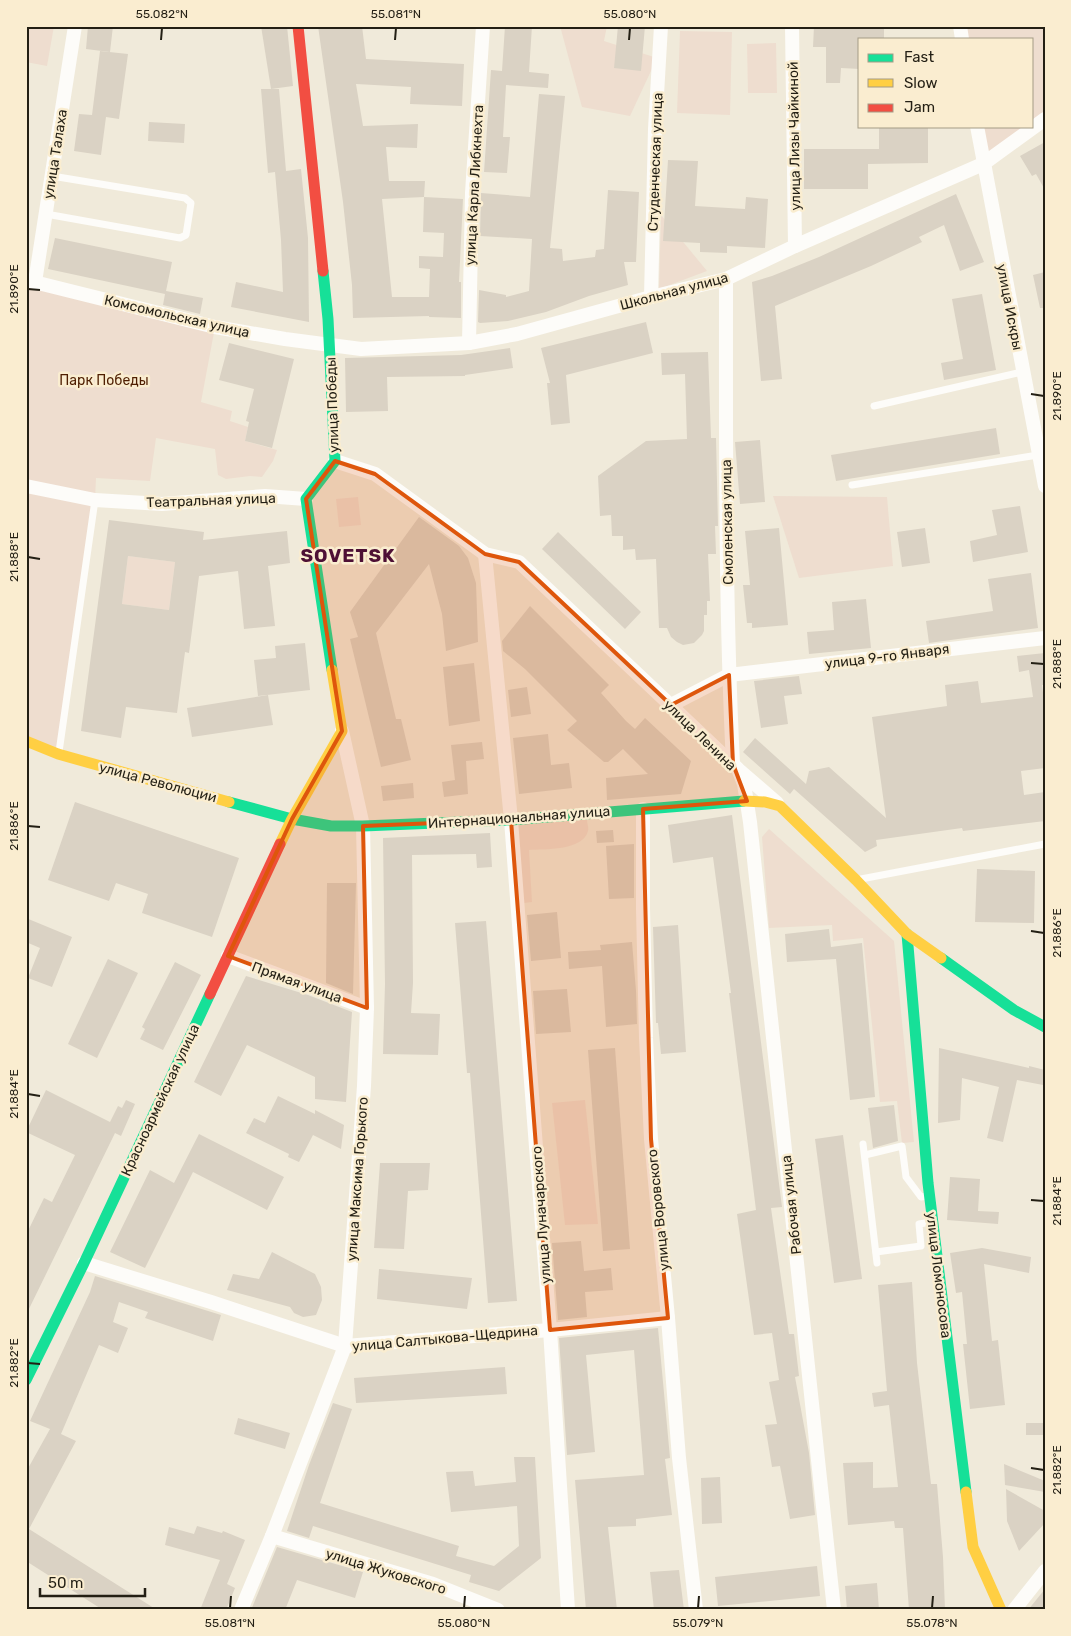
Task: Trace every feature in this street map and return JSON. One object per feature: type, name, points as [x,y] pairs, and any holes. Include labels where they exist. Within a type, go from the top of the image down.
[{"type":"street","name":"улица Талаха","points":[[31,281],[46,214],[75,26]]},
{"type":"street","name":"улица Победы","points":[[298,26],[330,344],[335,461],[306,499]]},
{"type":"street","name":"улица Карла Либкнехта","points":[[469,343],[472,193],[483,26]]},
{"type":"street","name":"Студенческая улица","points":[[651,297],[655,129],[661,26]]},
{"type":"street","name":"улица Лизы Чайкиной","points":[[792,26],[795,246]]},
{"type":"street","name":"Школьная улица","points":[[1034,127],[1045,119]]},
{"type":"street","name":"улица Искры","points":[[977,128],[1045,486]]},
{"type":"street","name":"Школьная улица","points":[[330,344],[361,349],[469,343],[516,334],[651,297],[726,279],[795,246],[983,164],[1033,128]]},
{"type":"street","name":"Смоленская улица","points":[[726,279],[729,675],[735,767]]},
{"type":"street","name":"Комсомольская улица","points":[[31,281],[215,327],[285,339],[330,344]]},
{"type":"street","name":"улица Ленина","points":[[335,461],[375,474],[485,554],[519,562],[735,767],[744,784],[747,801]]},
{"type":"street","name":"Театральная улица","points":[[26,486],[96,500],[162,504],[265,496],[306,499]]},
{"type":"street","points":[[292,819],[342,731],[306,499]]},
{"type":"street","name":"улица Луначарского","points":[[485,554],[511,820],[550,1330],[568,1610]]},
{"type":"street","name":"улица 9-го Января","points":[[729,675],[1045,638]]},
{"type":"street","points":[[671,705],[729,675]]},
{"type":"street","name":"улица Максима Горького","points":[[241,1610],[272,1536],[345,1346],[363,1096],[367,1008],[363,826],[342,731]]},
{"type":"street","name":"улица Революции","points":[[26,741],[58,754],[292,819]]},
{"type":"street","points":[[735,767],[780,806],[856,880],[906,934],[1014,1010],[1045,1027]]},
{"type":"street","points":[[747,801],[765,802],[780,806]]},
{"type":"street","name":"Интернациональная улица","points":[[292,819],[330,826],[363,826],[511,820],[747,801]]},
{"type":"street","name":"Рабочая улица","points":[[747,801],[834,1610]]},
{"type":"street","name":"улица Воровского","points":[[643,809],[643,918],[650,1130],[679,1458],[696,1610]]},
{"type":"street","name":"Красноармейская улица","points":[[26,1380],[84,1263],[292,819]]},
{"type":"street","name":"улица Ломоносова","points":[[906,934],[929,1196],[973,1546],[1001,1610]]},
{"type":"street","name":"Прямая улица","points":[[228,956],[367,1008]]},
{"type":"street","name":"улица Салтыкова-Щедрина","points":[[84,1263],[345,1346],[550,1330],[668,1318]]},
{"type":"street","name":"улица Жуковского","points":[[272,1536],[433,1584],[498,1610]]},
{"type":"street","points":[[1014,1610],[1045,1571]]},
{"type":"lane","points":[[46,214],[180,238],[186,235],[191,203],[185,198],[52,176]]},
{"type":"lane","points":[[874,406],[1022,372]]},
{"type":"lane","points":[[852,485],[1038,455]]},
{"type":"lane","points":[[58,754],[96,500]]},
{"type":"lane","points":[[856,880],[1045,844]]},
{"type":"lane","points":[[863,1144],[877,1263]]},
{"type":"lane","points":[[864,1155],[902,1146],[906,1177],[921,1197],[929,1196]]},
{"type":"lane","points":[[876,1252],[922,1246],[919,1224],[932,1222]]},
{"type":"highlighted area","points":[[335,461],[375,474],[485,554],[519,562],[671,705],[729,675],[733,764],[747,801],[643,809],[651,1139],[668,1318],[550,1330],[511,820],[363,826],[367,1008],[228,956],[292,819],[342,731],[306,499]]},
{"type":"green space","points":[[26,26],[54,26],[47,66],[26,62]]},
{"type":"green space","points":[[560,26],[607,26],[604,41],[657,58],[630,116],[582,107]]},
{"type":"green space","points":[[960,26],[1045,26],[1045,119],[1034,127],[1034,38],[962,38]]},
{"type":"green space","points":[[680,31],[732,32],[730,115],[677,113]]},
{"type":"green space","points":[[776,43],[777,93],[748,93],[747,44]]},
{"type":"green space","points":[[977,128],[1033,128],[983,164]]},
{"type":"green space","points":[[661,215],[707,271],[659,289]]},
{"type":"green space","name":"Парк Победы","points":[[26,280],[215,327],[201,402],[232,411],[230,421],[248,427],[245,441],[277,450],[273,461],[262,477],[250,476],[226,479],[218,475],[215,449],[156,438],[150,481],[96,478],[95,500],[58,754],[26,741]]},
{"type":"green space","points":[[773,496],[887,497],[893,566],[799,578]]},
{"type":"green space","points":[[358,497],[361,525],[339,527],[336,499]]},
{"type":"green space","points":[[128,556],[175,562],[169,610],[122,604]]},
{"type":"green space","points":[[587,819],[588,831],[585,838],[579,842],[562,848],[529,850],[532,902],[524,903],[517,825]]},
{"type":"green space","points":[[769,829],[894,941],[914,1142],[902,1143],[897,1101],[880,1102],[863,938],[833,941],[832,925],[769,928],[762,837]]},
{"type":"green space","points":[[585,1100],[598,1224],[565,1225],[552,1103]]},
{"type":"building","points":[[88,26],[113,26],[110,52],[86,49]]},
{"type":"building","points":[[261,26],[287,26],[293,86],[271,89]]},
{"type":"building","points":[[318,26],[362,26],[366,59],[464,64],[462,106],[410,104],[411,87],[356,84],[363,126],[418,124],[417,148],[386,147],[389,181],[425,181],[424,197],[463,199],[459,282],[461,282],[461,318],[429,316],[353,318],[352,285],[343,202]],"holes":[[[424,197],[423,232],[444,233],[443,257],[419,256],[419,268],[430,269],[429,297],[392,297],[382,199]]]},
{"type":"building","points":[[505,26],[532,26],[529,72],[549,74],[548,88],[506,85],[503,137],[510,137],[507,173],[484,172],[491,70],[502,71]]},
{"type":"building","points":[[618,26],[645,26],[641,71],[614,68]]},
{"type":"building","points":[[814,26],[884,26],[884,38],[858,38],[858,69],[841,68],[840,83],[826,83],[826,47],[813,47]]},
{"type":"building","points":[[100,51],[128,54],[119,119],[106,117],[101,155],[74,151],[79,114],[92,115]]},
{"type":"building","points":[[261,89],[279,89],[286,171],[301,169],[308,238],[309,322],[231,307],[236,282],[283,292],[275,172],[268,173]]},
{"type":"building","points":[[539,94],[565,96],[550,248],[562,249],[563,261],[595,257],[596,250],[604,249],[608,190],[639,192],[636,262],[624,262],[628,285],[589,296],[546,312],[508,321],[480,323],[478,322],[479,290],[506,295],[506,297],[529,291],[532,239],[480,236],[481,193],[530,197]]},
{"type":"building","points":[[149,122],[185,124],[184,143],[148,141]]},
{"type":"building","points":[[879,128],[928,128],[928,163],[868,164],[868,189],[804,189],[804,149],[879,149]]},
{"type":"building","points":[[1045,142],[1045,190],[1036,174],[1032,176],[1020,156]]},
{"type":"building","points":[[668,160],[698,161],[695,206],[745,209],[746,197],[768,199],[765,248],[727,246],[727,253],[700,252],[700,243],[663,241]]},
{"type":"building","points":[[956,194],[984,262],[960,271],[944,225],[919,237],[922,242],[871,266],[775,306],[782,379],[761,381],[752,282],[819,257]]},
{"type":"building","points":[[55,238],[172,262],[166,291],[203,298],[200,314],[163,305],[165,294],[48,269]]},
{"type":"building","points":[[1045,272],[1045,308],[1040,308],[1033,275]]},
{"type":"building","points":[[982,294],[996,370],[944,380],[941,363],[963,359],[952,299]]},
{"type":"building","points":[[646,322],[653,353],[566,375],[570,423],[551,425],[547,383],[550,383],[541,348]]},
{"type":"building","points":[[229,343],[294,359],[272,448],[245,441],[249,422],[246,421],[254,389],[219,380]]},
{"type":"building","points":[[510,348],[513,368],[465,376],[387,377],[388,411],[346,412],[345,358],[461,355]]},
{"type":"building","points":[[708,352],[711,438],[716,438],[718,526],[715,526],[716,554],[708,554],[710,601],[707,601],[707,615],[704,615],[704,631],[694,643],[683,645],[671,637],[667,628],[659,628],[656,559],[636,560],[635,549],[623,550],[623,536],[612,536],[611,515],[600,516],[598,476],[646,441],[687,439],[685,374],[662,375],[661,353]]},
{"type":"building","points":[[996,428],[1000,454],[836,481],[831,455]]},
{"type":"building","points":[[760,440],[765,502],[740,504],[735,442]]},
{"type":"building","points":[[1020,506],[1028,552],[973,562],[970,541],[997,535],[992,510]]},
{"type":"building","points":[[419,517],[459,546],[468,558],[476,583],[478,642],[446,651],[442,614],[429,564],[376,633],[396,719],[401,719],[411,760],[381,767],[350,639],[358,637],[350,612]]},
{"type":"building","points":[[109,520],[204,532],[203,540],[287,531],[290,563],[268,566],[275,626],[244,629],[238,571],[199,576],[189,653],[185,652],[177,713],[126,707],[121,738],[81,731]],"holes":[[[128,556],[175,562],[169,610],[122,604]]]},
{"type":"building","points":[[779,528],[788,625],[752,628],[752,623],[747,623],[743,585],[750,585],[745,531]]},
{"type":"building","points":[[925,528],[930,563],[902,567],[897,532]]},
{"type":"building","points":[[558,532],[641,612],[625,629],[542,549]]},
{"type":"building","points":[[1031,573],[1038,628],[929,643],[926,621],[993,611],[988,579]]},
{"type":"building","points":[[866,599],[871,648],[809,654],[807,632],[834,630],[832,602]]},
{"type":"building","points":[[530,606],[609,685],[601,693],[626,721],[635,729],[645,718],[691,761],[681,794],[607,800],[606,778],[648,774],[623,749],[608,762],[604,762],[567,730],[577,721],[525,669],[503,651],[502,641]]},
{"type":"building","points":[[305,643],[310,690],[258,696],[254,660],[276,658],[275,646]]},
{"type":"building","points":[[1045,653],[1045,685],[1042,685],[1045,708],[1045,768],[1021,771],[1024,795],[1045,792],[1045,821],[963,831],[962,828],[876,840],[877,846],[865,852],[794,789],[790,794],[743,752],[755,738],[806,784],[809,771],[829,767],[886,818],[872,717],[947,706],[945,685],[978,681],[981,703],[1033,697],[1029,670],[1019,672],[1017,656]]},
{"type":"building","points":[[474,663],[480,721],[449,726],[443,667]]},
{"type":"building","points":[[799,676],[802,694],[784,696],[788,724],[761,728],[754,681]]},
{"type":"building","points":[[527,687],[531,714],[511,717],[508,690]]},
{"type":"building","points":[[268,695],[273,725],[192,737],[187,708]]},
{"type":"building","points":[[548,734],[551,765],[569,763],[572,788],[519,794],[513,738]]},
{"type":"building","points":[[482,742],[484,759],[466,761],[468,794],[444,797],[442,782],[455,780],[451,745]]},
{"type":"building","points":[[413,783],[414,798],[383,801],[381,786]]},
{"type":"building","points":[[75,802],[239,858],[212,937],[142,913],[148,894],[116,883],[109,901],[48,880]]},
{"type":"building","points":[[732,815],[782,1207],[771,1208],[789,1334],[794,1334],[799,1376],[795,1377],[809,1453],[815,1515],[790,1519],[780,1466],[772,1467],[765,1425],[777,1424],[769,1382],[779,1380],[772,1333],[754,1335],[737,1214],[756,1210],[713,857],[673,863],[668,825]]},
{"type":"building","points":[[613,830],[614,842],[597,843],[596,831]]},
{"type":"building","points":[[490,833],[492,867],[477,868],[476,854],[412,855],[413,983],[411,1013],[440,1014],[438,1055],[383,1054],[385,984],[383,838]]},
{"type":"building","points":[[634,844],[634,898],[609,899],[606,846]]},
{"type":"building","points":[[977,869],[1035,871],[1034,923],[975,922]]},
{"type":"building","points":[[327,883],[356,883],[353,994],[326,983]]},
{"type":"building","points":[[557,912],[561,958],[531,961],[527,915]]},
{"type":"building","points":[[26,918],[72,937],[52,987],[28,978],[40,948],[26,942]]},
{"type":"building","points":[[486,921],[517,1301],[488,1303],[470,1073],[467,1073],[455,923]]},
{"type":"building","points":[[678,925],[686,1052],[661,1054],[658,1023],[656,1023],[653,927]]},
{"type":"building","points":[[829,929],[831,947],[862,943],[875,1097],[850,1100],[836,959],[787,962],[785,934]]},
{"type":"building","points":[[632,942],[637,1024],[606,1027],[602,966],[569,969],[568,952],[601,950],[600,945]]},
{"type":"building","points":[[108,959],[138,973],[97,1058],[68,1044]]},
{"type":"building","points":[[175,962],[201,975],[163,1050],[140,1039],[145,1029],[142,1027]]},
{"type":"building","points":[[246,976],[308,995],[352,1012],[346,1102],[315,1099],[315,1077],[247,1045],[221,1096],[194,1082]]},
{"type":"building","points":[[567,989],[571,1032],[536,1034],[533,991]]},
{"type":"building","points":[[615,1048],[630,1249],[603,1251],[588,1050]]},
{"type":"building","points":[[939,1048],[1045,1070],[1043,1085],[1017,1080],[1003,1142],[987,1138],[999,1087],[962,1078],[960,1120],[938,1123]]},
{"type":"building","points":[[46,1090],[110,1122],[118,1106],[122,1108],[126,1100],[135,1104],[121,1136],[115,1133],[26,1315],[26,1235],[44,1198],[52,1202],[75,1155],[26,1132]]},
{"type":"building","points":[[278,1096],[315,1114],[315,1110],[344,1125],[341,1149],[313,1135],[299,1162],[288,1157],[289,1154],[246,1133],[254,1118],[265,1123]]},
{"type":"building","points":[[894,1105],[898,1141],[873,1148],[868,1108]]},
{"type":"building","points":[[199,1134],[284,1177],[267,1210],[193,1172],[145,1268],[110,1252],[150,1170],[174,1183]]},
{"type":"building","points":[[843,1135],[862,1279],[834,1283],[815,1139]]},
{"type":"building","points":[[380,1163],[430,1163],[428,1190],[408,1191],[404,1249],[374,1248]]},
{"type":"building","points":[[950,1177],[980,1179],[978,1211],[999,1212],[998,1224],[947,1220]]},
{"type":"building","points":[[581,1241],[584,1271],[611,1268],[613,1290],[585,1292],[587,1317],[558,1320],[552,1243]]},
{"type":"building","points":[[982,1248],[1031,1257],[1029,1273],[984,1264],[992,1341],[998,1340],[1005,1405],[970,1409],[963,1344],[967,1344],[962,1292],[956,1293],[950,1253]]},
{"type":"building","points":[[272,1252],[315,1274],[321,1287],[322,1300],[316,1315],[303,1317],[294,1313],[290,1307],[227,1290],[233,1274],[259,1279]]},
{"type":"building","points":[[379,1269],[472,1278],[467,1309],[377,1299]]},
{"type":"building","points":[[95,1276],[221,1315],[213,1341],[145,1318],[148,1312],[119,1302],[113,1322],[128,1328],[118,1353],[99,1345],[61,1434],[76,1441],[29,1529],[157,1610],[103,1610],[26,1561],[26,1472],[50,1429],[30,1421],[90,1292]]},
{"type":"building","points":[[912,1282],[917,1363],[931,1484],[937,1484],[945,1610],[909,1610],[903,1528],[895,1528],[894,1521],[848,1525],[843,1463],[873,1462],[873,1488],[898,1487],[889,1405],[874,1407],[872,1393],[887,1391],[878,1285]]},
{"type":"building","points":[[658,1328],[670,1458],[665,1459],[672,1515],[636,1519],[636,1526],[608,1527],[617,1610],[586,1610],[575,1480],[644,1475],[634,1350],[586,1355],[595,1452],[567,1455],[559,1338]]},
{"type":"building","points":[[505,1367],[507,1394],[356,1403],[354,1378]]},
{"type":"building","points":[[333,1403],[352,1409],[320,1503],[459,1546],[456,1556],[494,1566],[519,1546],[517,1506],[451,1512],[446,1472],[473,1471],[475,1486],[516,1482],[514,1457],[535,1457],[541,1558],[499,1591],[469,1582],[471,1575],[313,1526],[309,1538],[287,1531],[309,1465]]},
{"type":"building","points":[[238,1418],[290,1433],[285,1449],[234,1434]]},
{"type":"building","points":[[1026,1423],[1045,1423],[1045,1435],[1026,1435]]},
{"type":"building","points":[[1004,1464],[1045,1481],[1045,1492],[1005,1485]]},
{"type":"building","points":[[720,1477],[722,1523],[702,1524],[701,1478]]},
{"type":"building","points":[[1006,1489],[1045,1511],[1045,1523],[1019,1551],[1007,1521]]},
{"type":"building","points":[[197,1526],[222,1533],[223,1531],[245,1540],[227,1584],[235,1588],[226,1610],[200,1610],[220,1560],[165,1545],[169,1527],[194,1534]]},
{"type":"building","points":[[277,1547],[363,1572],[355,1598],[297,1580],[285,1610],[251,1610]]},
{"type":"building","points":[[817,1566],[820,1596],[718,1606],[715,1577]]},
{"type":"building","points":[[679,1570],[684,1610],[654,1610],[650,1572]]},
{"type":"building","points":[[877,1583],[879,1610],[847,1610],[845,1586]]},
{"type":"building","points":[[1045,1589],[1045,1610],[1028,1610]]},
{"type":"traffic: fast","points":[[323,271],[328,319],[335,461],[306,499],[332,670]]},
{"type":"traffic: fast","points":[[229,802],[292,819],[331,826],[363,826],[511,820],[744,801]]},
{"type":"traffic: fast","points":[[907,934],[928,1183],[966,1492]]},
{"type":"traffic: fast","points":[[941,958],[1014,1010],[1045,1027]]},
{"type":"traffic: fast","points":[[26,1380],[84,1263],[210,994]]},
{"type":"traffic: slow","points":[[280,844],[292,819],[342,731],[332,670]]},
{"type":"traffic: slow","points":[[26,741],[58,754],[229,802]]},
{"type":"traffic: slow","points":[[744,801],[765,802],[780,806],[856,880],[907,934],[941,958]]},
{"type":"traffic: slow","points":[[966,1492],[973,1547],[1001,1610]]},
{"type":"traffic: jam","points":[[298,26],[323,271]]},
{"type":"traffic: jam","points":[[210,994],[280,844]]},
{"type":"district","name":"SOVETSK","points":[[348,555]]}]
